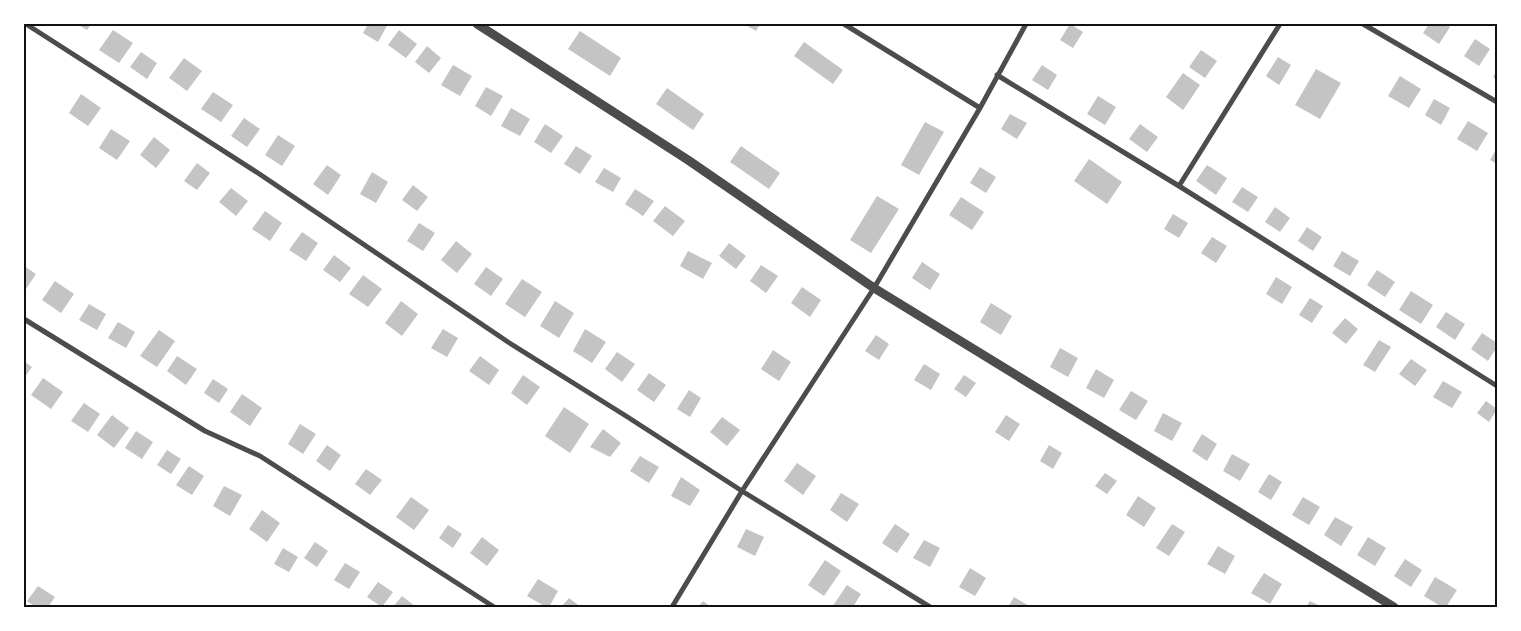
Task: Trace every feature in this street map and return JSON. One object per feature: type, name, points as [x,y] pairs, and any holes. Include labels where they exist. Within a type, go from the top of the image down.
[{"type":"street","points":[[26,24],[258,173],[508,342],[742,491],[930,607]]},
{"type":"street","points":[[477,24],[688,160],[874,288],[1394,607]]},
{"type":"street","points":[[844,24],[980,108]]},
{"type":"street","points":[[672,607],[742,491],[874,288],[980,108],[1026,24]]},
{"type":"street","points":[[1179,186],[1280,24]]},
{"type":"street","points":[[1364,24],[1497,102]]},
{"type":"street","points":[[997,75],[1179,186],[1497,386]]},
{"type":"street","points":[[24,319],[206,431],[260,456],[494,607]]},
{"type":"building","points":[[77,24],[91,24],[87,30]]},
{"type":"building","points":[[368,24],[388,24],[378,42],[363,33]]},
{"type":"building","points":[[744,24],[760,24],[756,31]]},
{"type":"building","points":[[1070,24],[1083,32],[1073,48],[1060,40]]},
{"type":"building","points":[[1429,24],[1446,24],[1450,27],[1439,44],[1423,33]]},
{"type":"building","points":[[113,30],[133,43],[119,63],[99,50]]},
{"type":"building","points":[[399,30],[417,44],[406,58],[388,45]]},
{"type":"building","points":[[580,31],[621,58],[610,76],[568,49]]},
{"type":"building","points":[[1475,39],[1490,49],[1479,66],[1464,56]]},
{"type":"building","points":[[804,42],[843,70],[833,84],[794,56]]},
{"type":"building","points":[[427,46],[441,58],[429,73],[415,62]]},
{"type":"building","points":[[1201,50],[1217,61],[1205,78],[1189,67]]},
{"type":"building","points":[[141,52],[157,63],[147,79],[130,67]]},
{"type":"building","points":[[1278,57],[1291,65],[1279,85],[1266,76]]},
{"type":"building","points":[[184,58],[202,71],[187,91],[169,78]]},
{"type":"building","points":[[453,65],[472,76],[460,96],[441,85]]},
{"type":"building","points":[[1042,65],[1057,75],[1048,90],[1032,80]]},
{"type":"building","points":[[1316,69],[1341,83],[1320,119],[1295,105]]},
{"type":"building","points":[[1497,70],[1497,80],[1493,77]]},
{"type":"building","points":[[1183,73],[1200,85],[1183,110],[1166,97]]},
{"type":"building","points":[[1400,76],[1421,89],[1409,108],[1388,96]]},
{"type":"building","points":[[486,87],[503,96],[491,116],[475,106]]},
{"type":"building","points":[[667,88],[704,114],[693,130],[656,104]]},
{"type":"building","points":[[213,92],[233,105],[221,122],[201,109]]},
{"type":"building","points":[[81,94],[101,108],[88,126],[69,113]]},
{"type":"building","points":[[1098,96],[1116,107],[1105,125],[1087,114]]},
{"type":"building","points":[[1434,99],[1450,108],[1441,125],[1425,115]]},
{"type":"building","points":[[511,108],[530,119],[520,136],[501,126]]},
{"type":"building","points":[[1010,114],[1027,123],[1017,139],[1001,129]]},
{"type":"building","points":[[244,118],[260,129],[247,147],[231,136]]},
{"type":"building","points":[[1468,121],[1488,133],[1477,151],[1457,139]]},
{"type":"building","points":[[925,122],[944,132],[919,175],[901,165]]},
{"type":"building","points":[[545,124],[563,136],[551,153],[534,142]]},
{"type":"building","points":[[1140,124],[1158,137],[1147,152],[1129,139]]},
{"type":"building","points":[[111,129],[130,141],[117,160],[99,148]]},
{"type":"building","points":[[278,135],[295,146],[282,166],[265,155]]},
{"type":"building","points":[[154,137],[170,150],[156,168],[140,155]]},
{"type":"building","points":[[576,146],[592,156],[580,174],[564,164]]},
{"type":"building","points":[[741,146],[780,173],[769,189],[730,162]]},
{"type":"building","points":[[1497,148],[1497,164],[1490,160]]},
{"type":"building","points":[[1089,159],[1122,182],[1107,204],[1074,181]]},
{"type":"building","points":[[197,163],[210,173],[197,190],[184,181]]},
{"type":"building","points":[[327,165],[341,175],[328,195],[313,184]]},
{"type":"building","points":[[1207,165],[1227,178],[1216,195],[1196,181]]},
{"type":"building","points":[[980,167],[996,177],[986,193],[970,183]]},
{"type":"building","points":[[604,168],[621,178],[613,192],[595,182]]},
{"type":"building","points":[[372,172],[388,182],[376,203],[360,194]]},
{"type":"building","points":[[413,185],[428,197],[417,211],[402,200]]},
{"type":"building","points":[[1242,187],[1258,197],[1248,212],[1232,202]]},
{"type":"building","points":[[231,188],[248,201],[236,216],[219,202]]},
{"type":"building","points":[[635,189],[654,201],[643,216],[625,204]]},
{"type":"building","points":[[877,196],[899,209],[871,253],[850,240]]},
{"type":"building","points":[[961,197],[984,212],[972,230],[949,215]]},
{"type":"building","points":[[665,206],[685,221],[673,236],[653,221]]},
{"type":"building","points":[[1275,207],[1290,218],[1280,232],[1265,222]]},
{"type":"building","points":[[265,211],[282,223],[270,241],[252,229]]},
{"type":"building","points":[[1173,214],[1188,223],[1179,238],[1164,229]]},
{"type":"building","points":[[419,223],[435,233],[423,251],[407,241]]},
{"type":"building","points":[[1307,227],[1322,237],[1313,251],[1298,241]]},
{"type":"building","points":[[302,232],[318,243],[306,261],[289,250]]},
{"type":"building","points":[[1212,237],[1227,246],[1216,263],[1201,253]]},
{"type":"building","points":[[456,241],[472,254],[457,273],[441,260]]},
{"type":"building","points":[[729,243],[746,256],[736,269],[719,256]]},
{"type":"building","points":[[688,251],[712,263],[703,279],[680,266]]},
{"type":"building","points":[[1342,251],[1359,261],[1350,276],[1333,266]]},
{"type":"building","points":[[334,255],[351,268],[340,282],[323,270]]},
{"type":"building","points":[[922,262],[940,274],[930,290],[912,278]]},
{"type":"building","points":[[761,265],[778,276],[766,293],[750,281]]},
{"type":"building","points":[[24,266],[36,274],[26,289],[24,288]]},
{"type":"building","points":[[486,267],[503,279],[491,296],[474,284]]},
{"type":"building","points":[[1377,270],[1395,282],[1385,297],[1367,285]]},
{"type":"building","points":[[363,275],[382,289],[368,307],[349,294]]},
{"type":"building","points":[[1276,277],[1292,287],[1282,304],[1266,294]]},
{"type":"building","points":[[522,279],[542,292],[525,317],[505,304]]},
{"type":"building","points":[[55,281],[74,294],[61,313],[42,300]]},
{"type":"building","points":[[802,287],[821,300],[810,317],[791,303]]},
{"type":"building","points":[[1411,291],[1433,305],[1421,324],[1399,310]]},
{"type":"building","points":[[1310,298],[1323,306],[1312,323],[1299,315]]},
{"type":"building","points":[[401,301],[418,314],[402,336],[385,323]]},
{"type":"building","points":[[555,301],[574,313],[559,338],[540,326]]},
{"type":"building","points":[[991,303],[1012,316],[1001,335],[980,322]]},
{"type":"building","points":[[89,304],[106,314],[97,330],[79,320]]},
{"type":"building","points":[[1446,312],[1465,324],[1455,340],[1436,327]]},
{"type":"building","points":[[1345,318],[1358,329],[1346,344],[1332,333]]},
{"type":"building","points":[[118,322],[135,332],[126,348],[108,338]]},
{"type":"building","points":[[443,329],[458,338],[447,357],[431,348]]},
{"type":"building","points":[[585,329],[606,342],[592,363],[573,351]]},
{"type":"building","points":[[159,330],[175,341],[157,367],[140,356]]},
{"type":"building","points":[[1482,333],[1497,343],[1497,347],[1488,361],[1471,349]]},
{"type":"building","points":[[876,335],[889,344],[879,360],[865,351]]},
{"type":"building","points":[[1379,340],[1391,347],[1375,372],[1363,365]]},
{"type":"building","points":[[1060,348],[1078,358],[1068,377],[1050,367]]},
{"type":"building","points":[[773,350],[791,362],[779,381],[761,369]]},
{"type":"building","points":[[617,352],[635,364],[622,382],[605,369]]},
{"type":"building","points":[[177,356],[197,369],[186,385],[167,371]]},
{"type":"building","points":[[480,356],[499,370],[489,385],[469,371]]},
{"type":"building","points":[[1411,359],[1427,370],[1415,386],[1399,374]]},
{"type":"building","points":[[24,361],[32,367],[24,378]]},
{"type":"building","points":[[924,364],[940,374],[931,390],[914,380]]},
{"type":"building","points":[[1096,369],[1114,380],[1104,398],[1086,388]]},
{"type":"building","points":[[649,373],[666,385],[654,402],[637,390]]},
{"type":"building","points":[[523,375],[540,387],[527,405],[511,393]]},
{"type":"building","points":[[964,375],[976,383],[966,397],[954,389]]},
{"type":"building","points":[[43,378],[63,392],[51,409],[31,395]]},
{"type":"building","points":[[213,379],[228,389],[219,403],[204,393]]},
{"type":"building","points":[[1443,381],[1462,392],[1452,408],[1433,397]]},
{"type":"building","points":[[689,390],[701,398],[690,417],[677,409]]},
{"type":"building","points":[[1131,391],[1148,401],[1136,420],[1119,410]]},
{"type":"building","points":[[242,394],[262,408],[250,426],[230,412]]},
{"type":"building","points":[[1486,401],[1497,409],[1489,422],[1477,413]]},
{"type":"building","points":[[84,403],[100,414],[88,432],[71,421]]},
{"type":"building","points":[[564,407],[589,424],[570,453],[545,436]]},
{"type":"building","points":[[1163,413],[1182,423],[1172,441],[1154,431]]},
{"type":"building","points":[[112,415],[129,428],[114,448],[97,435]]},
{"type":"building","points":[[1006,415],[1020,424],[1009,441],[995,432]]},
{"type":"building","points":[[722,417],[740,430],[727,446],[710,432]]},
{"type":"building","points":[[300,424],[316,434],[303,454],[288,444]]},
{"type":"building","points":[[603,429],[621,443],[610,457],[590,447]]},
{"type":"building","points":[[136,431],[153,442],[142,459],[125,448]]},
{"type":"building","points":[[1202,434],[1217,444],[1207,461],[1192,451]]},
{"type":"building","points":[[327,445],[341,455],[330,471],[316,461]]},
{"type":"building","points":[[1049,445],[1062,453],[1053,469],[1040,461]]},
{"type":"building","points":[[167,450],[181,459],[171,474],[157,465]]},
{"type":"building","points":[[1232,454],[1250,464],[1240,481],[1223,471]]},
{"type":"building","points":[[640,456],[659,467],[649,483],[630,471]]},
{"type":"building","points":[[797,463],[816,476],[803,495],[784,481]]},
{"type":"building","points":[[189,466],[204,476],[192,495],[176,485]]},
{"type":"building","points":[[366,469],[382,480],[370,495],[355,484]]},
{"type":"building","points":[[1105,473],[1117,481],[1107,494],[1095,486]]},
{"type":"building","points":[[1269,474],[1282,482],[1271,500],[1258,492]]},
{"type":"building","points":[[681,477],[700,490],[690,506],[671,496]]},
{"type":"building","points":[[224,486],[242,495],[230,516],[213,506]]},
{"type":"building","points":[[841,493],[859,504],[847,522],[830,510]]},
{"type":"building","points":[[1138,496],[1156,508],[1144,527],[1126,515]]},
{"type":"building","points":[[411,497],[429,510],[414,530],[396,517]]},
{"type":"building","points":[[1303,497],[1320,507],[1309,525],[1292,515]]},
{"type":"building","points":[[262,510],[280,523],[267,542],[249,529]]},
{"type":"building","points":[[1335,517],[1353,527],[1341,546],[1324,535]]},
{"type":"building","points":[[895,524],[910,534],[897,553],[882,543]]},
{"type":"building","points":[[1172,524],[1185,532],[1169,556],[1156,548]]},
{"type":"building","points":[[448,525],[462,534],[453,548],[439,538]]},
{"type":"building","points":[[746,529],[764,537],[755,556],[737,547]]},
{"type":"building","points":[[482,537],[499,550],[487,566],[470,553]]},
{"type":"building","points":[[1368,537],[1386,548],[1375,566],[1357,555]]},
{"type":"building","points":[[924,540],[940,548],[930,567],[913,558]]},
{"type":"building","points":[[315,542],[328,551],[317,567],[304,558]]},
{"type":"building","points":[[1218,546],[1235,556],[1225,574],[1207,564]]},
{"type":"building","points":[[283,548],[298,557],[289,572],[274,564]]},
{"type":"building","points":[[1405,559],[1422,570],[1411,587],[1394,576]]},
{"type":"building","points":[[825,560],[841,571],[824,596],[808,585]]},
{"type":"building","points":[[345,563],[360,572],[349,589],[334,580]]},
{"type":"building","points":[[970,568],[986,578],[975,596],[959,587]]},
{"type":"building","points":[[1264,573],[1282,584],[1270,604],[1251,593]]},
{"type":"building","points":[[1435,577],[1457,590],[1446,607],[1442,607],[1424,596]]},
{"type":"building","points":[[538,579],[558,591],[549,607],[527,596]]},
{"type":"building","points":[[378,582],[393,592],[382,607],[367,597]]},
{"type":"building","points":[[847,585],[861,594],[853,607],[832,607]]},
{"type":"building","points":[[38,586],[55,597],[48,607],[36,607],[27,601]]},
{"type":"building","points":[[402,596],[416,607],[393,607]]},
{"type":"building","points":[[1014,597],[1031,607],[1008,607]]},
{"type":"building","points":[[569,598],[581,607],[561,607]]},
{"type":"building","points":[[703,601],[711,607],[698,607]]},
{"type":"building","points":[[1310,601],[1322,607],[1306,607]]}]
